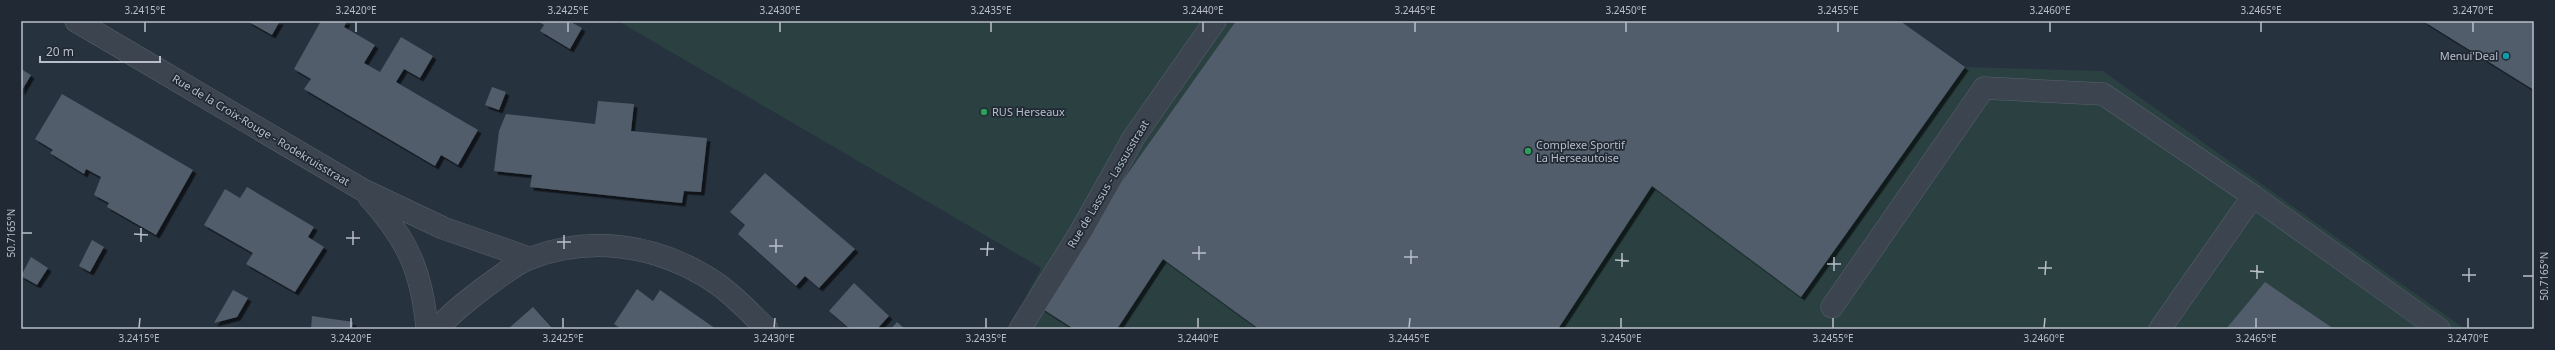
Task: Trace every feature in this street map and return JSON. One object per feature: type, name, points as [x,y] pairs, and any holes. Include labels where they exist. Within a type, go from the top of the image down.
[{"type":"street","name":"Rue de la Croix-Rouge - Rodekruisstraat","points":[[76,21],[363,190],[444,228],[529,258]]},
{"type":"street","name":"Rue de Lassus - Lassusstraat","points":[[1020,329],[1081,231],[1134,137],[1215,21]]},
{"type":"street","points":[[1832,307],[1984,88],[2103,94],[2253,196],[2439,329]]},
{"type":"street","name":"Rue de la Croix-Rouge - Rodekruisstraat","points":[[363,190],[393,224],[415,268],[424,296],[427,329]]},
{"type":"street","points":[[2160,329],[2253,196]]},
{"type":"street","points":[[437,329],[467,300],[529,258],[561,249],[584,246],[615,246],[646,250],[665,256],[707,276],[767,329]]},
{"type":"green space","name":"Complexe Sportif La Herseautoise","points":[[618,21],[1900,21],[1965,67],[2103,71],[2465,329],[1009,329],[1041,268]]},
{"type":"building","points":[[247,21],[280,21],[272,35]]},
{"type":"building","points":[[321,21],[347,21],[344,27],[375,45],[364,63],[380,72],[401,37],[433,56],[420,78],[404,69],[396,82],[478,130],[458,165],[441,155],[435,166],[304,89],[311,79],[294,69]]},
{"type":"building","points":[[538,21],[569,21],[582,28],[570,49],[540,31],[544,25]]},
{"type":"building","points":[[1236,21],[1900,21],[1965,67],[1801,297],[1652,186],[1558,329],[1259,329],[1163,259],[1117,329],[1074,329],[1035,304]]},
{"type":"building","name":"Menui'Deal","points":[[2423,21],[2534,21],[2534,90]]},
{"type":"building","points":[[21,69],[31,75],[21,92]]},
{"type":"building","points":[[492,87],[506,92],[499,110],[485,105]]},
{"type":"building","points":[[62,94],[193,170],[156,235],[107,207],[109,203],[94,195],[101,177],[86,169],[84,174],[50,153],[53,150],[35,139]]},
{"type":"building","points":[[598,101],[634,104],[631,131],[707,138],[701,192],[684,191],[682,203],[530,187],[532,175],[494,171],[499,131],[506,114],[595,124]]},
{"type":"building","points":[[765,173],[855,249],[819,288],[805,276],[796,286],[738,234],[745,225],[730,212]]},
{"type":"building","points":[[247,187],[314,227],[308,237],[324,247],[295,292],[246,264],[253,253],[204,225],[225,189],[240,198]]},
{"type":"building","points":[[92,240],[104,247],[90,272],[79,266]]},
{"type":"building","points":[[31,257],[48,268],[37,285],[21,276]]},
{"type":"building","points":[[2265,282],[2334,329],[2226,329]]},
{"type":"building","points":[[854,283],[889,316],[877,329],[850,329],[829,311]]},
{"type":"building","points":[[637,289],[653,301],[660,290],[716,329],[621,329],[614,324]]},
{"type":"building","points":[[233,290],[248,298],[237,317],[214,323]]},
{"type":"building","points":[[533,307],[553,329],[508,329]]},
{"type":"building","points":[[312,316],[353,322],[352,329],[311,329]]},
{"type":"building","points":[[897,322],[905,329],[891,329]]},
{"type":"place","name":"Menui'Deal","points":[[2506,56]]},
{"type":"place","name":"RUS Herseaux","points":[[984,112]]},
{"type":"place","name":"Complexe Sportif La Herseautoise","points":[[1528,151]]}]
